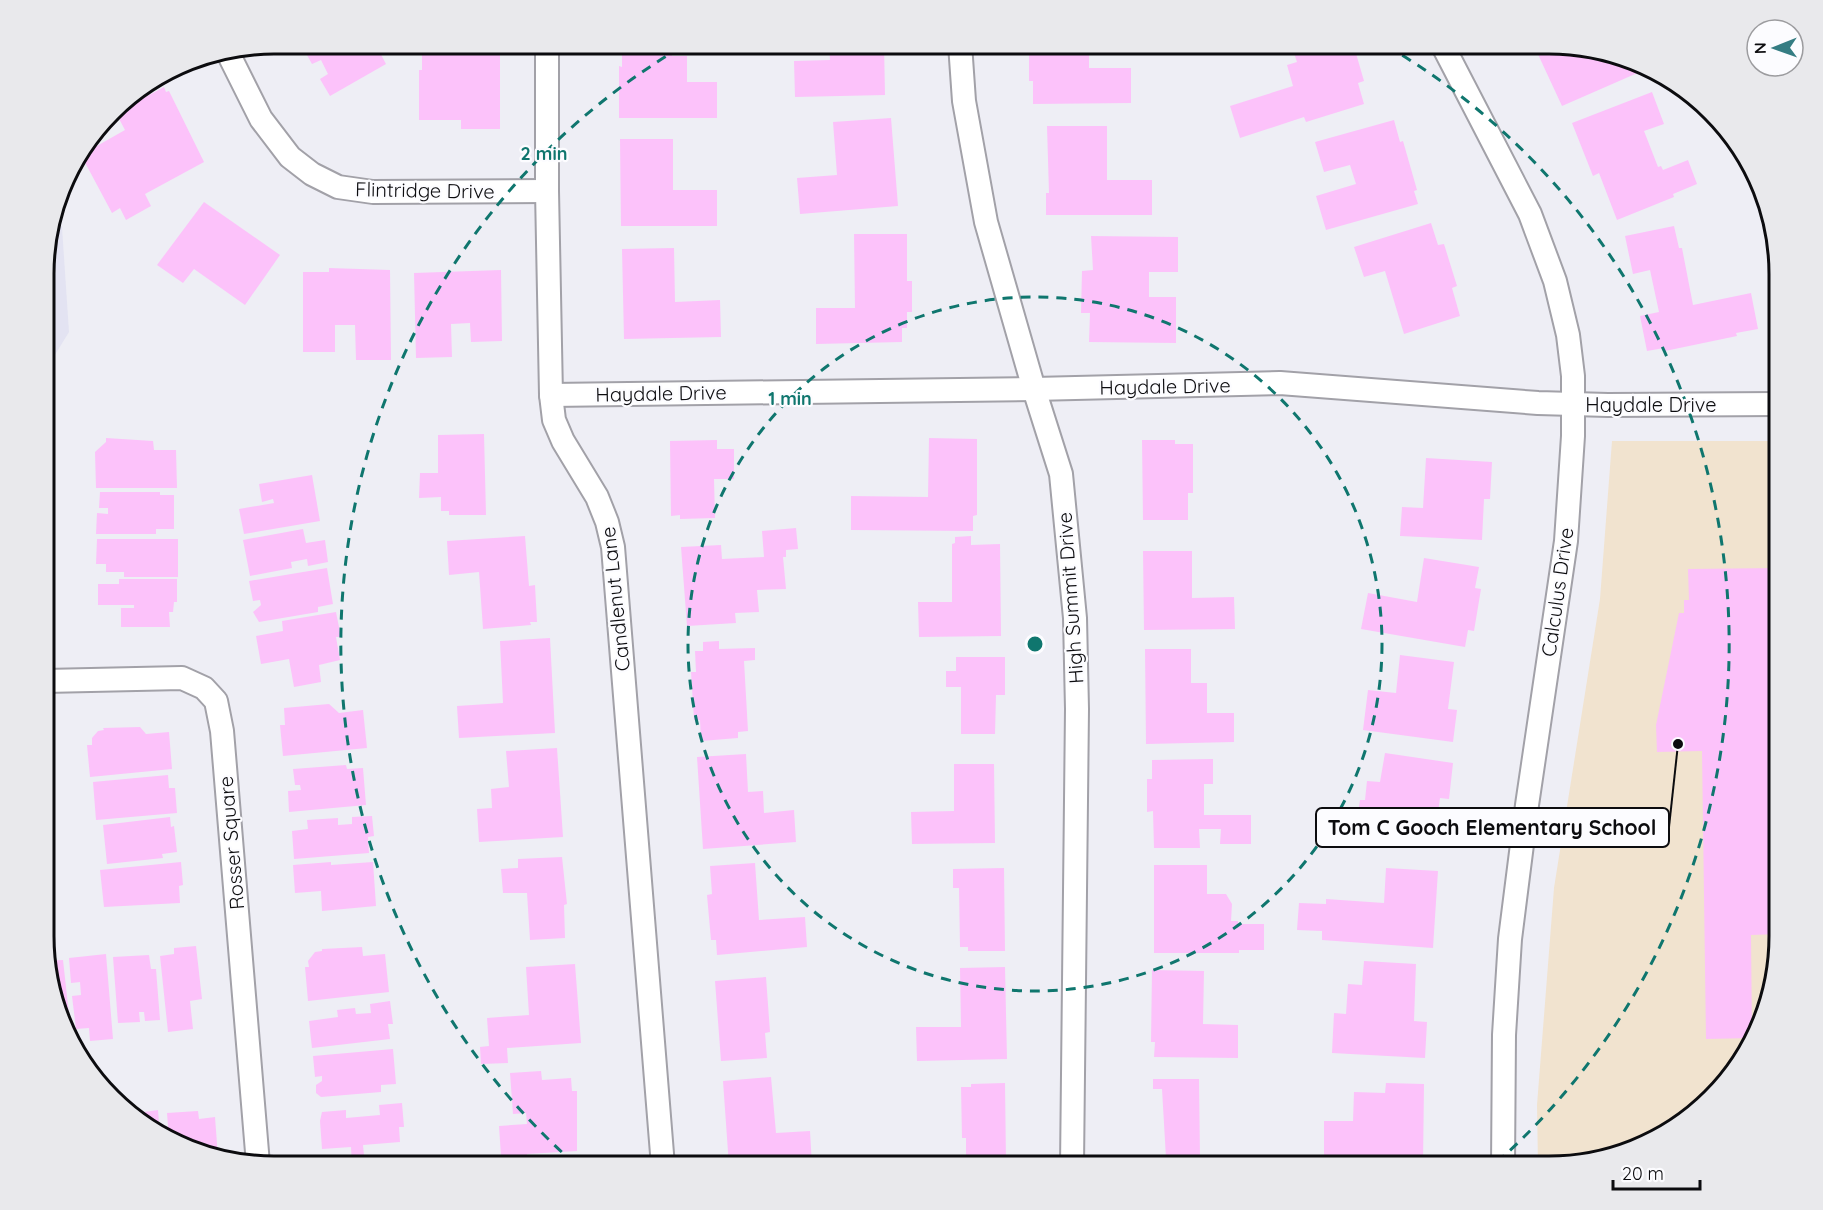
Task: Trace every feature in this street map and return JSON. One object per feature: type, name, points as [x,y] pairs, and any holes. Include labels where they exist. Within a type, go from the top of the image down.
[{"type":"street","name":"Candlenut Lane","points":[[547,54],[551,395],[554,420],[563,441],[597,496],[613,547],[662,1156]]},
{"type":"street","name":"High Summit Drive","points":[[961,54],[964,101],[986,222],[1061,474],[1075,618],[1077,721],[1072,1156]]},
{"type":"street","name":"Calculus Drive","points":[[1447,54],[1530,214],[1555,281],[1568,335],[1573,376],[1566,541],[1527,805],[1510,939],[1504,1035],[1503,1156]]},
{"type":"street","name":"Flintridge Drive","points":[[231,58],[261,119],[290,157],[312,174],[338,187],[373,192],[548,191]]},
{"type":"street","name":"Haydale Drive","points":[[551,395],[1034,389],[1280,383],[1538,403],[1769,404]]},
{"type":"street","name":"Rosser Square","points":[[54,681],[182,678],[204,688],[216,701],[223,742],[257,1156]]},
{"type":"shaded area","points":[[60,224],[62,227],[69,332],[54,356],[54,260]]},
{"type":"shaded area","points":[[1612,441],[1769,441],[1769,950],[1765,979],[1757,1006],[1746,1033],[1723,1070],[1694,1101],[1671,1119],[1633,1139],[1592,1152],[1563,1156],[1538,1156],[1537,1105],[1554,888],[1600,599]]},
{"type":"building","points":[[306,54],[381,54],[386,64],[330,96],[320,79],[328,74],[321,60],[312,64]]},
{"type":"building","points":[[422,54],[500,54],[500,129],[461,129],[461,120],[419,120],[419,70],[422,70]]},
{"type":"building","points":[[622,54],[687,56],[687,82],[717,82],[717,118],[619,118],[619,66],[622,67]]},
{"type":"building","points":[[830,54],[884,54],[885,95],[795,97],[794,61],[830,60]]},
{"type":"building","points":[[1029,54],[1089,54],[1089,68],[1131,68],[1131,103],[1033,104],[1033,81],[1029,81]]},
{"type":"building","points":[[1294,54],[1356,54],[1364,81],[1358,83],[1364,104],[1306,122],[1304,117],[1240,138],[1230,106],[1293,86],[1287,65],[1297,62]]},
{"type":"building","points":[[1538,54],[1563,54],[1592,58],[1637,73],[1562,106]]},
{"type":"building","points":[[164,87],[166,92],[169,91],[204,162],[145,194],[151,206],[126,220],[120,208],[112,213],[85,162],[95,147],[125,130],[119,119],[140,100]]},
{"type":"building","points":[[1652,92],[1664,124],[1644,131],[1658,167],[1661,166],[1663,170],[1688,160],[1697,184],[1673,194],[1674,197],[1617,220],[1599,173],[1593,176],[1572,123]]},
{"type":"building","points":[[891,118],[898,206],[800,214],[797,178],[837,175],[833,122]]},
{"type":"building","points":[[1394,120],[1400,142],[1403,141],[1417,190],[1414,191],[1418,204],[1326,230],[1316,196],[1356,184],[1350,165],[1324,172],[1315,142]]},
{"type":"building","points":[[1047,126],[1107,126],[1107,180],[1152,180],[1152,215],[1046,215],[1046,193],[1049,193]]},
{"type":"building","points":[[620,139],[673,139],[673,190],[717,190],[717,226],[621,226]]},
{"type":"building","points":[[204,202],[280,255],[245,305],[194,269],[183,283],[157,265]]},
{"type":"building","points":[[1431,223],[1438,245],[1444,244],[1457,286],[1452,288],[1460,316],[1404,334],[1385,271],[1364,277],[1354,247]]},
{"type":"building","points":[[1674,226],[1679,248],[1682,248],[1693,305],[1751,293],[1758,329],[1736,333],[1737,336],[1665,351],[1664,348],[1647,351],[1640,316],[1659,312],[1650,270],[1633,274],[1625,236]]},
{"type":"building","points":[[854,234],[907,234],[907,281],[912,281],[912,312],[907,312],[907,328],[902,328],[902,342],[816,344],[816,308],[855,308]]},
{"type":"building","points":[[1091,236],[1178,237],[1178,272],[1149,272],[1149,297],[1176,297],[1176,343],[1089,342],[1090,313],[1081,313],[1082,271],[1093,270]]},
{"type":"building","points":[[674,248],[675,302],[720,300],[721,337],[624,339],[622,249]]},
{"type":"building","points":[[329,268],[390,270],[391,360],[356,360],[355,325],[335,325],[335,352],[303,352],[303,272],[329,272]]},
{"type":"building","points":[[501,270],[502,341],[471,342],[470,323],[451,324],[452,357],[416,358],[414,273]]},
{"type":"building","points":[[484,434],[486,515],[449,515],[449,511],[441,511],[441,497],[419,498],[420,473],[438,473],[438,435]]},
{"type":"building","points":[[106,438],[153,441],[154,450],[176,450],[177,488],[96,488],[95,452],[106,442]]},
{"type":"building","points":[[929,438],[977,439],[977,515],[973,516],[973,531],[851,530],[851,496],[928,497]]},
{"type":"building","points":[[717,440],[717,449],[734,449],[734,479],[714,479],[715,518],[680,519],[680,515],[671,516],[670,441]]},
{"type":"building","points":[[1142,440],[1175,440],[1175,444],[1193,444],[1193,493],[1188,493],[1188,520],[1143,520]]},
{"type":"building","points":[[1426,458],[1492,462],[1490,499],[1484,499],[1482,540],[1400,536],[1402,507],[1423,508]]},
{"type":"building","points":[[312,475],[320,521],[244,534],[239,509],[274,503],[273,499],[262,502],[259,484]]},
{"type":"building","points":[[100,492],[160,492],[160,495],[174,495],[174,529],[156,529],[156,534],[96,534],[97,513],[108,514],[108,508],[99,508]]},
{"type":"building","points":[[796,528],[798,549],[786,550],[786,557],[783,557],[786,589],[757,590],[759,612],[735,613],[736,623],[687,626],[681,547],[721,545],[722,559],[764,557],[762,531]]},
{"type":"building","points":[[303,529],[306,543],[325,540],[328,562],[308,566],[307,559],[291,562],[292,568],[250,576],[243,540]]},
{"type":"building","points":[[525,536],[529,586],[535,585],[537,622],[530,622],[531,625],[483,629],[479,572],[449,575],[447,541]]},
{"type":"building","points":[[971,536],[971,545],[1000,544],[1001,636],[919,637],[918,602],[952,602],[952,544],[955,543],[955,537]]},
{"type":"building","points":[[97,539],[178,539],[178,577],[124,577],[124,572],[106,572],[106,564],[96,564]]},
{"type":"building","points":[[1143,551],[1192,551],[1192,598],[1234,597],[1235,629],[1144,630]]},
{"type":"building","points":[[1424,558],[1479,567],[1475,588],[1481,589],[1474,631],[1468,630],[1465,647],[1361,629],[1368,593],[1417,602]]},
{"type":"building","points":[[327,568],[333,604],[318,607],[318,612],[259,622],[253,612],[261,605],[260,600],[253,601],[249,581]]},
{"type":"building","points":[[1769,568],[1769,934],[1751,935],[1752,1020],[1743,1038],[1706,1039],[1702,751],[1657,752],[1656,725],[1679,613],[1684,613],[1684,600],[1689,600],[1688,569]]},
{"type":"building","points":[[119,579],[177,579],[177,602],[174,602],[173,612],[169,612],[170,627],[121,627],[121,608],[134,608],[134,605],[98,605],[98,584],[119,584]]},
{"type":"building","points":[[336,612],[341,637],[336,637],[340,660],[319,665],[321,682],[294,687],[289,659],[261,664],[256,636],[283,631],[282,621]]},
{"type":"building","points":[[550,638],[555,733],[459,738],[457,706],[503,703],[500,641]]},
{"type":"building","points":[[719,641],[719,649],[755,648],[755,660],[744,661],[748,731],[738,732],[738,738],[701,741],[700,720],[694,720],[691,672],[696,672],[695,651],[703,651],[703,642]]},
{"type":"building","points":[[1145,649],[1191,649],[1191,683],[1207,683],[1207,713],[1234,713],[1234,742],[1146,744]]},
{"type":"building","points":[[1400,655],[1454,662],[1448,709],[1457,710],[1453,742],[1363,730],[1368,690],[1396,693]]},
{"type":"building","points":[[956,657],[1005,657],[1005,695],[996,695],[995,734],[961,734],[961,687],[946,687],[946,671],[956,671]]},
{"type":"building","points":[[329,704],[339,713],[363,710],[367,748],[283,756],[280,725],[285,725],[284,708]]},
{"type":"building","points":[[140,727],[146,734],[169,732],[172,769],[90,777],[87,745],[92,745],[92,738],[98,731],[104,730],[103,728]]},
{"type":"building","points":[[557,748],[563,837],[479,842],[477,809],[492,808],[491,789],[509,787],[506,751]]},
{"type":"building","points":[[1385,753],[1453,763],[1449,799],[1440,798],[1434,844],[1355,833],[1360,800],[1365,800],[1367,781],[1380,782]]},
{"type":"building","points":[[746,754],[748,792],[763,791],[764,813],[794,810],[796,842],[703,849],[697,757]]},
{"type":"building","points":[[1213,759],[1213,784],[1204,784],[1204,815],[1251,815],[1251,844],[1220,844],[1221,829],[1199,829],[1200,848],[1154,848],[1153,811],[1147,812],[1147,779],[1152,779],[1152,760]]},
{"type":"building","points":[[954,764],[994,764],[995,843],[912,844],[911,812],[954,811]]},
{"type":"building","points":[[346,765],[347,769],[363,768],[366,805],[289,812],[288,791],[301,790],[300,785],[295,785],[293,769]]},
{"type":"building","points":[[168,775],[169,788],[175,788],[177,813],[96,820],[93,782]]},
{"type":"building","points":[[372,816],[374,836],[368,837],[369,853],[294,859],[292,831],[308,829],[307,820],[338,818],[338,825],[352,824],[352,817]]},
{"type":"building","points":[[170,817],[171,827],[174,826],[177,852],[162,854],[163,858],[107,864],[103,825]]},
{"type":"building","points":[[562,857],[567,904],[564,905],[565,938],[530,940],[527,893],[503,893],[501,869],[518,868],[518,859]]},
{"type":"building","points":[[181,862],[183,885],[179,886],[180,903],[104,907],[100,870]]},
{"type":"building","points":[[331,862],[331,865],[373,862],[376,906],[322,911],[321,891],[295,893],[293,865]]},
{"type":"building","points":[[755,863],[759,920],[805,917],[807,947],[717,955],[716,940],[711,940],[707,895],[712,894],[710,866]]},
{"type":"building","points":[[1154,865],[1207,865],[1207,894],[1226,894],[1232,904],[1231,921],[1238,921],[1238,924],[1264,924],[1264,950],[1239,950],[1239,953],[1154,953]]},
{"type":"building","points":[[1004,868],[1005,951],[968,951],[968,947],[960,947],[959,888],[953,888],[953,869]]},
{"type":"building","points":[[1386,868],[1438,871],[1433,948],[1322,940],[1322,931],[1297,930],[1299,903],[1326,904],[1326,899],[1384,903]]},
{"type":"building","points":[[196,946],[202,999],[190,1001],[193,1029],[168,1032],[160,956],[174,954],[174,948]]},
{"type":"building","points":[[362,947],[363,956],[385,954],[389,992],[308,1001],[305,967],[309,967],[308,961],[315,952],[322,951],[322,949]]},
{"type":"building","points":[[106,954],[113,1039],[90,1041],[89,1028],[76,1029],[72,996],[81,995],[80,982],[71,983],[69,958]]},
{"type":"building","points":[[149,955],[151,969],[156,969],[160,1020],[145,1021],[144,1012],[139,1012],[140,1022],[118,1023],[113,957]]},
{"type":"building","points":[[55,960],[63,960],[69,1015],[58,979]]},
{"type":"building","points":[[1364,961],[1416,964],[1414,1021],[1427,1022],[1425,1058],[1332,1053],[1334,1013],[1346,1014],[1348,984],[1362,985]]},
{"type":"building","points":[[575,964],[581,1043],[507,1048],[508,1063],[481,1064],[480,1047],[489,1046],[487,1018],[529,1015],[526,967]]},
{"type":"building","points":[[1005,967],[1007,1059],[917,1061],[916,1027],[961,1027],[960,968]]},
{"type":"building","points":[[1152,970],[1204,971],[1203,1024],[1238,1025],[1238,1058],[1154,1057],[1155,1042],[1151,1042]]},
{"type":"building","points":[[766,977],[770,1032],[765,1033],[767,1058],[721,1061],[715,981]]},
{"type":"building","points":[[390,1001],[393,1024],[388,1024],[390,1039],[312,1048],[309,1021],[338,1017],[337,1010],[355,1008],[356,1014],[371,1013],[370,1004]]},
{"type":"building","points":[[393,1049],[396,1084],[381,1085],[381,1092],[321,1097],[316,1093],[316,1085],[322,1081],[322,1076],[315,1077],[313,1056]]},
{"type":"building","points":[[541,1071],[542,1080],[571,1078],[572,1091],[577,1091],[577,1151],[501,1156],[499,1126],[527,1124],[526,1113],[513,1114],[510,1073]]},
{"type":"building","points":[[771,1077],[776,1133],[810,1131],[811,1156],[728,1156],[723,1081]]},
{"type":"building","points":[[1153,1079],[1199,1079],[1200,1156],[1166,1156],[1162,1089],[1153,1089]]},
{"type":"building","points":[[1005,1083],[1006,1156],[966,1156],[966,1138],[962,1138],[961,1087],[971,1087],[971,1084]]},
{"type":"building","points":[[1386,1083],[1424,1084],[1423,1156],[1324,1156],[1324,1121],[1353,1121],[1354,1092],[1385,1093]]},
{"type":"building","points":[[402,1103],[404,1127],[399,1127],[400,1142],[363,1145],[364,1156],[351,1156],[351,1147],[322,1149],[320,1121],[322,1112],[346,1110],[346,1118],[380,1115],[379,1105]]},
{"type":"building","points":[[158,1110],[159,1123],[152,1119],[143,1112]]},
{"type":"building","points":[[198,1111],[199,1119],[215,1117],[217,1148],[168,1128],[167,1113]]},
{"type":"place","name":"Tom C Gooch Elementary School","points":[[1678,744]]}]
